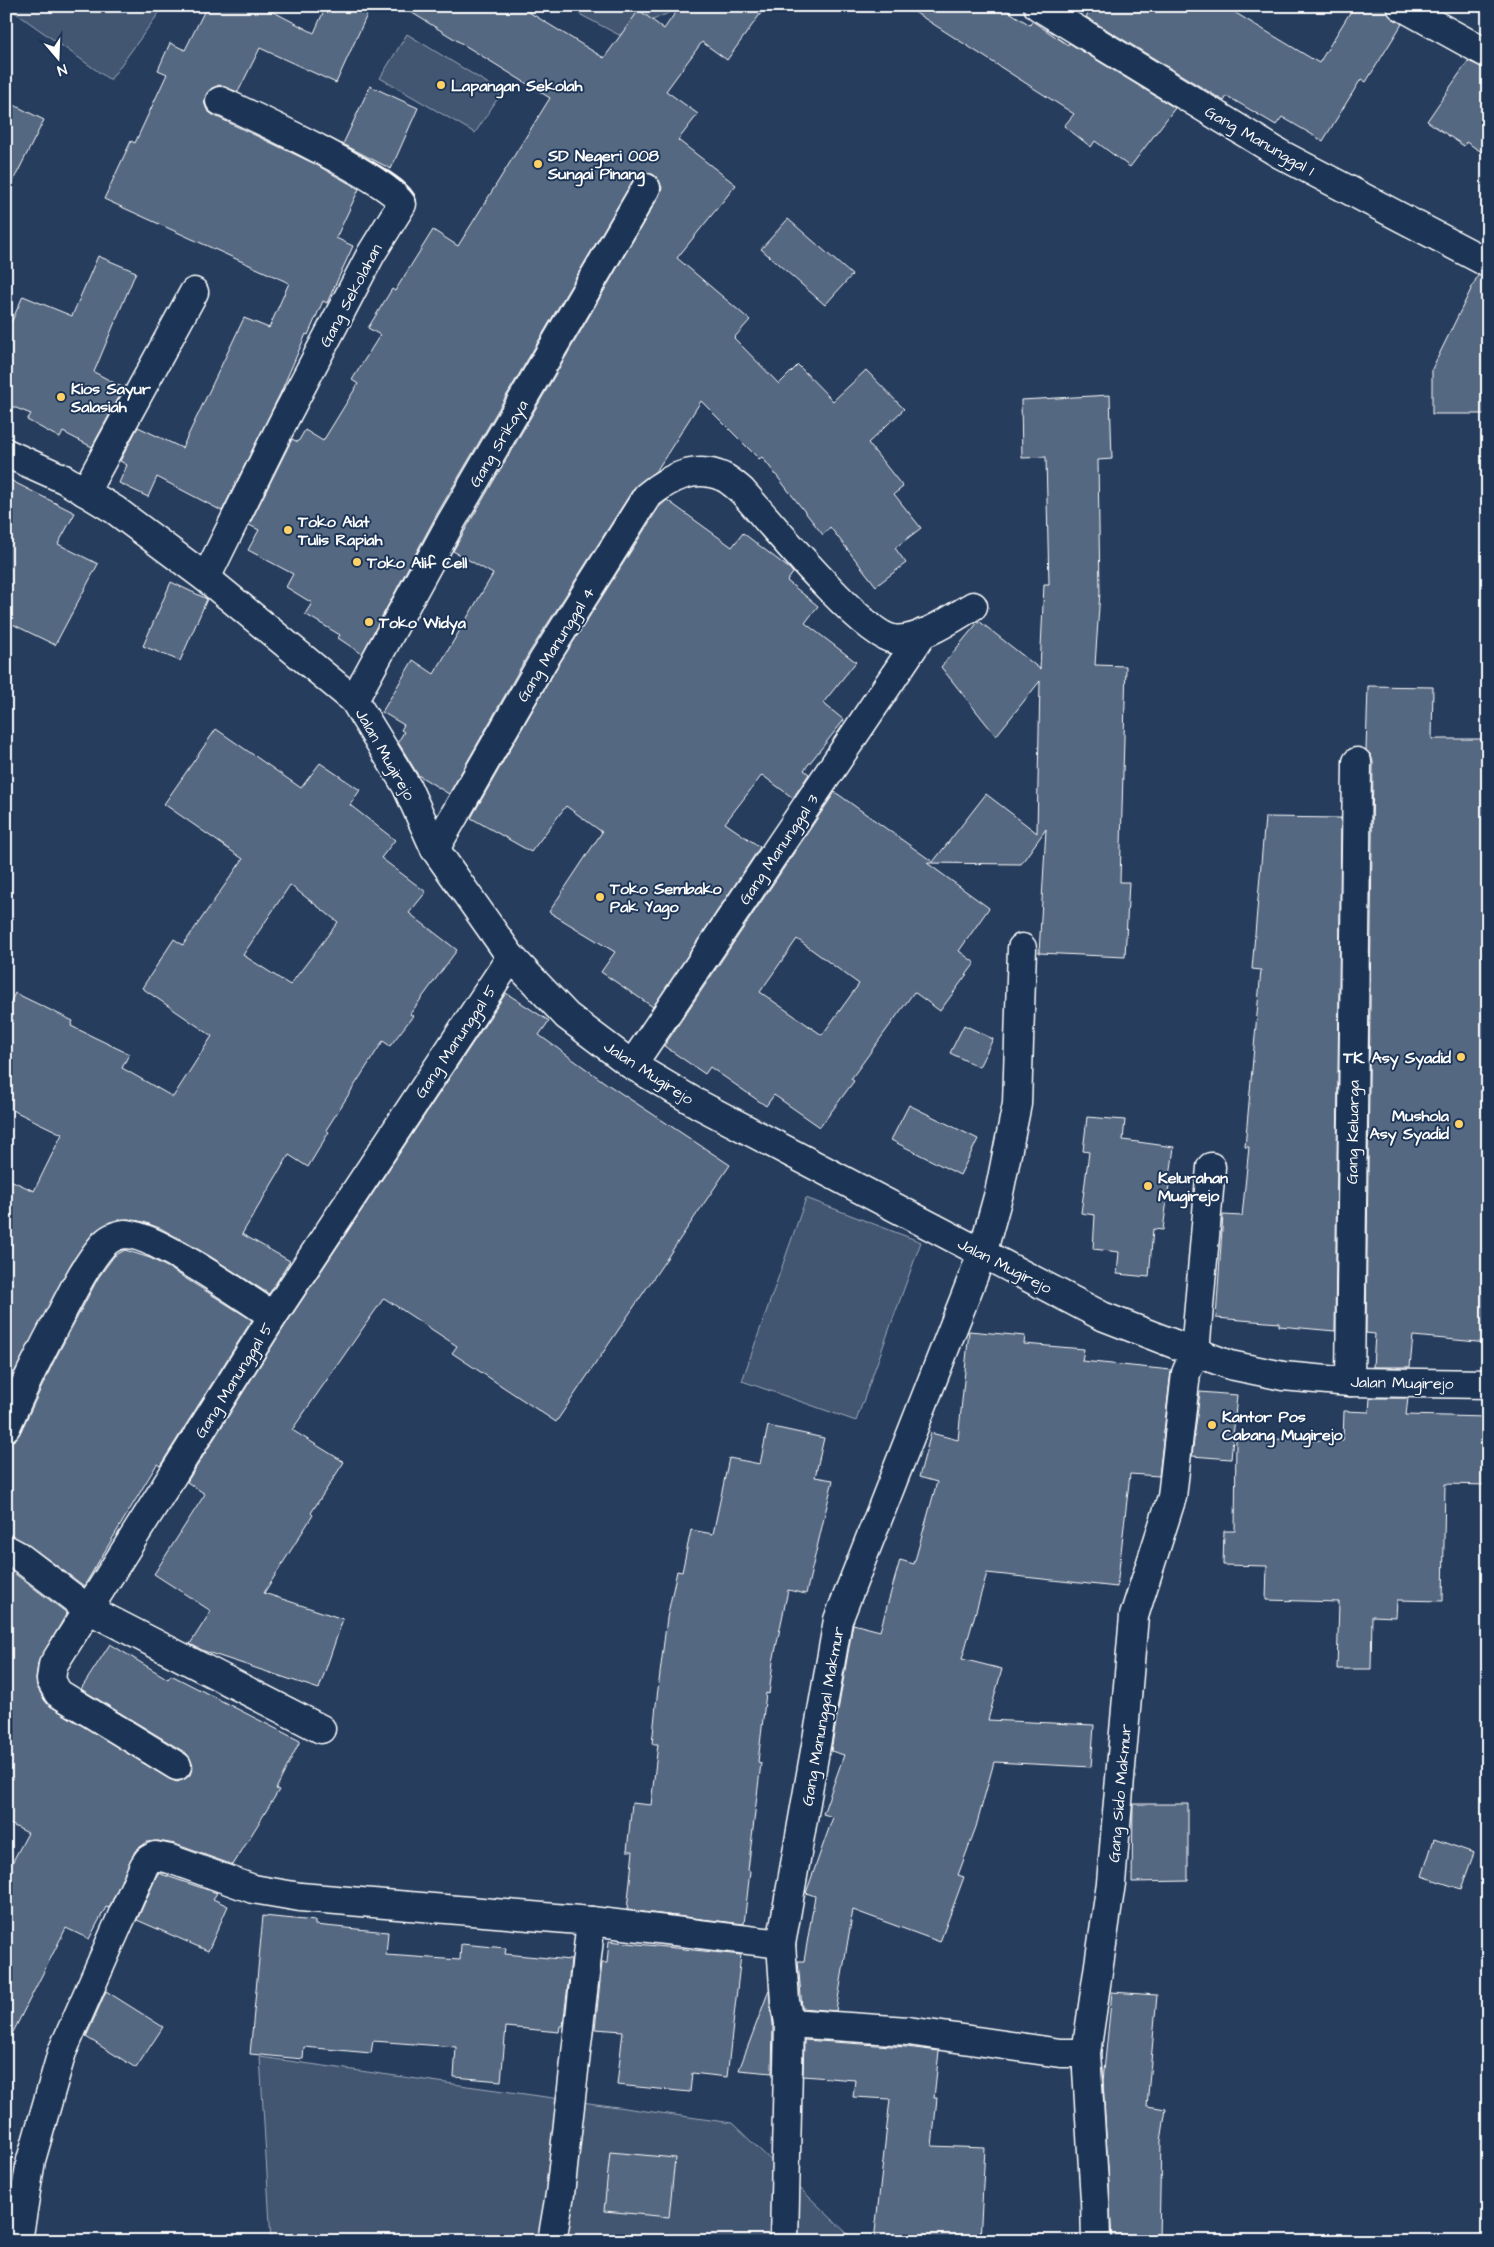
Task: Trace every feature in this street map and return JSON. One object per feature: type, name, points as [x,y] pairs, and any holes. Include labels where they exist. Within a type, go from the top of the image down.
[{"type":"street","name":"Gang Manunggal 1","points":[[1038,6],[1280,154],[1488,263]]},
{"type":"street","points":[[1401,6],[1488,54]]},
{"type":"street","name":"Gang Sekolahan","points":[[206,578],[285,418],[370,254],[402,204],[400,197],[361,172],[308,143],[220,101]]},
{"type":"street","name":"Gang Srikaya","points":[[354,700],[451,522],[646,188]]},
{"type":"street","points":[[85,492],[194,292]]},
{"type":"street","name":"Jalan Mugirejo","points":[[7,455],[64,479],[115,510],[206,578],[354,700],[407,787],[435,848],[512,957],[567,1016],[632,1065],[698,1104],[1102,1316],[1195,1352],[1230,1365],[1283,1376],[1350,1382],[1488,1384]]},
{"type":"street","name":"Gang Manunggal 3","points":[[702,472],[724,477],[742,491],[847,607],[878,633],[893,639],[905,640],[923,633],[973,606]]},
{"type":"street","name":"Gang Manunggal 4","points":[[435,848],[543,661],[647,496],[664,482],[684,474],[702,472]]},
{"type":"street","name":"Gang Manunggal 3","points":[[632,1065],[923,633]]},
{"type":"street","name":"Gang Keluarga","points":[[1350,1382],[1357,762]]},
{"type":"street","name":"Gang Manunggal Makmur","points":[[784,2241],[788,2023],[781,1944],[838,1620],[982,1254],[999,1193],[1018,1104],[1022,948]]},
{"type":"street","name":"Gang Manunggal 5","points":[[177,1766],[58,1693],[51,1680],[53,1665],[274,1316],[512,957]]},
{"type":"street","name":"Gang Sido Makmur","points":[[1096,2241],[1086,2054],[1111,1883],[1134,1616],[1172,1498],[1186,1373],[1195,1352],[1211,1166]]},
{"type":"street","points":[[6,1426],[82,1273],[102,1245],[116,1236],[131,1235],[140,1237],[173,1253],[274,1316]]},
{"type":"street","points":[[6,1549],[17,1555],[88,1609],[321,1729]]},
{"type":"street","points":[[18,2241],[31,2160],[62,2052],[148,1860],[154,1856],[161,1856],[253,1888],[300,1897],[591,1921],[781,1944]]},
{"type":"street","points":[[552,2241],[560,2194],[591,1921]]},
{"type":"street","points":[[788,2023],[908,2032],[1060,2053],[1086,2054]]},
{"type":"shaded area","points":[[6,6],[164,6],[110,80]]},
{"type":"shaded area","points":[[564,6],[676,6],[673,11],[619,35]]},
{"type":"shaded area","name":"Lapangan Sekolah","points":[[407,34],[502,92],[475,133],[380,78]]},
{"type":"shaded area","points":[[806,1198],[921,1242],[856,1421],[742,1381]]},
{"type":"shaded area","points":[[260,2057],[732,2123],[855,2241],[271,2241]]},
{"type":"building","points":[[207,6],[262,6],[314,33],[326,6],[371,6],[336,83],[260,48],[238,92],[219,85],[211,89],[206,95],[204,102],[207,110],[213,115],[313,163],[359,189],[336,238],[353,246],[327,303],[323,301],[308,335],[306,334],[280,394],[222,511],[157,477],[148,497],[119,483],[127,465],[120,461],[138,427],[182,448],[244,318],[269,328],[289,283],[104,199],[131,141],[135,143],[167,74],[158,70],[170,43],[185,50]]},
{"type":"building","points":[[401,6],[519,6],[604,58],[639,10],[664,29],[680,6],[766,6],[727,60],[702,42],[666,91],[698,114],[678,140],[736,185],[677,258],[750,320],[734,338],[779,384],[798,365],[833,401],[866,370],[904,409],[868,443],[903,487],[894,494],[921,528],[895,548],[906,563],[876,586],[830,527],[823,535],[762,457],[759,459],[701,401],[657,470],[634,488],[529,653],[449,794],[418,775],[398,742],[404,732],[401,730],[404,725],[382,712],[413,660],[434,674],[493,574],[453,551],[662,188],[659,180],[647,172],[639,174],[633,180],[437,514],[362,654],[338,638],[340,635],[305,614],[312,603],[286,587],[293,574],[248,550],[259,530],[249,525],[292,439],[298,442],[305,430],[323,441],[358,384],[352,380],[380,335],[368,328],[392,289],[395,291],[433,230],[458,246],[550,98]]},
{"type":"building","points":[[905,6],[1000,6],[1030,25],[1032,21],[1068,45],[1069,43],[1175,108],[1130,167],[1095,141],[1091,147],[1064,126],[1074,114]]},
{"type":"building","points":[[1092,6],[1224,6],[1319,63],[1354,6],[1385,6],[1388,14],[1402,24],[1366,82],[1361,79],[1323,141],[1282,117],[1276,125],[1227,96],[1224,101],[1086,17]]},
{"type":"building","points":[[1468,61],[1488,70],[1488,156],[1466,142],[1464,146],[1427,121]]},
{"type":"building","points":[[370,86],[418,108],[391,169],[343,144]]},
{"type":"building","points":[[6,101],[44,120],[6,195]]},
{"type":"building","points":[[788,219],[852,275],[825,305],[761,249]]},
{"type":"building","points":[[98,256],[136,272],[94,372],[124,388],[92,447],[63,432],[60,438],[27,420],[31,414],[6,404],[6,334],[23,296],[72,316]]},
{"type":"building","points":[[1478,275],[1488,278],[1488,414],[1432,414],[1432,369]]},
{"type":"building","points":[[1110,395],[1112,459],[1098,460],[1100,592],[1095,665],[1126,666],[1120,882],[1129,882],[1125,957],[1039,953],[1046,829],[1021,864],[927,863],[989,908],[959,951],[975,963],[940,1011],[914,992],[851,1079],[854,1081],[820,1127],[774,1095],[766,1106],[710,1067],[705,1074],[664,1046],[835,792],[933,862],[986,794],[1037,833],[1040,681],[996,736],[941,667],[979,621],[1040,669],[1044,584],[1049,584],[1046,457],[1022,458],[1021,400]],"holes":[[[797,939],[859,984],[822,1035],[760,992]]]},
{"type":"building","points":[[6,478],[75,513],[58,544],[98,564],[55,645],[6,621]]},
{"type":"building","points":[[667,500],[732,547],[743,533],[790,569],[793,573],[787,581],[818,606],[805,623],[856,662],[823,703],[844,720],[804,770],[809,774],[793,798],[762,775],[725,823],[760,847],[653,1007],[601,972],[615,952],[549,912],[602,832],[566,806],[531,852],[471,818],[556,669],[659,507]]},
{"type":"building","points":[[171,582],[207,599],[180,661],[143,646]]},
{"type":"building","points":[[1368,686],[1433,687],[1432,739],[1488,739],[1488,1343],[1413,1336],[1410,1367],[1373,1367],[1375,1334],[1366,1333],[1373,762],[1371,755],[1366,750]]},
{"type":"building","points":[[216,729],[301,788],[320,763],[360,790],[350,805],[395,840],[381,858],[426,892],[409,913],[457,950],[410,1014],[413,1016],[390,1046],[383,1041],[326,1130],[329,1132],[308,1167],[289,1155],[242,1234],[290,1261],[269,1294],[208,1255],[162,1229],[144,1222],[128,1219],[110,1222],[93,1233],[72,1262],[6,1388],[6,1178],[34,1191],[62,1134],[6,1107],[6,1011],[15,993],[73,1021],[71,1026],[129,1054],[122,1068],[173,1097],[212,1036],[142,988],[174,939],[183,945],[243,859],[164,804]],"holes":[[[290,885],[338,922],[290,985],[243,955]]]},
{"type":"building","points":[[1265,817],[1341,818],[1335,1331],[1279,1326],[1279,1323],[1216,1318],[1223,1215],[1242,1216],[1249,1147],[1245,1147],[1261,970],[1252,969]]},
{"type":"building","points":[[506,993],[549,1021],[539,1035],[607,1084],[730,1165],[556,1422],[452,1353],[457,1346],[384,1298],[292,1430],[344,1462],[311,1513],[313,1515],[264,1593],[343,1619],[319,1689],[204,1651],[190,1644],[211,1611],[154,1574],[205,1494],[187,1482],[286,1324]]},
{"type":"building","points":[[964,1025],[993,1039],[979,1067],[950,1053]]},
{"type":"building","points":[[909,1105],[978,1139],[960,1175],[891,1140]]},
{"type":"building","points":[[1087,1117],[1125,1120],[1123,1140],[1174,1147],[1163,1230],[1153,1229],[1149,1277],[1117,1274],[1119,1252],[1093,1249],[1095,1215],[1081,1213],[1089,1152],[1083,1151]]},
{"type":"building","points":[[125,1250],[150,1258],[169,1268],[252,1320],[160,1466],[157,1464],[84,1586],[26,1543],[6,1533],[6,1442],[15,1440],[20,1433],[53,1363],[98,1278],[114,1256]]},
{"type":"building","points":[[969,1331],[1025,1336],[1024,1344],[1084,1349],[1082,1361],[1171,1370],[1159,1476],[1130,1474],[1117,1587],[987,1573],[962,1659],[1002,1669],[988,1720],[1094,1725],[1091,1767],[994,1762],[976,1827],[958,1875],[964,1877],[940,1942],[853,1910],[836,2011],[802,2008],[798,1961],[804,1961],[815,1896],[806,1893],[833,1817],[823,1814],[844,1755],[831,1751],[853,1624],[880,1631],[900,1560],[914,1564],[937,1482],[919,1477],[931,1433],[958,1440]]},
{"type":"building","name":"Kantor Pos Cabang Mugirejo","points":[[1200,1392],[1237,1395],[1231,1459],[1192,1456]]},
{"type":"building","points":[[1370,1398],[1408,1398],[1406,1415],[1487,1417],[1486,1485],[1445,1484],[1443,1601],[1397,1600],[1396,1617],[1372,1616],[1371,1669],[1337,1669],[1339,1602],[1266,1600],[1267,1566],[1223,1565],[1224,1531],[1235,1531],[1236,1438],[1343,1441],[1344,1411],[1369,1412]]},
{"type":"building","points":[[768,1426],[824,1438],[815,1477],[833,1480],[806,1594],[788,1590],[773,1662],[769,1694],[766,1693],[758,1762],[761,1763],[748,1870],[750,1871],[744,1924],[627,1910],[633,1851],[627,1851],[632,1803],[651,1805],[658,1744],[652,1744],[656,1705],[667,1618],[677,1571],[682,1572],[691,1530],[713,1534],[729,1458],[760,1464]]},
{"type":"building","points":[[6,1567],[67,1613],[38,1663],[37,1687],[45,1701],[50,1706],[169,1779],[177,1782],[190,1775],[193,1766],[186,1753],[81,1689],[110,1644],[168,1679],[171,1675],[300,1741],[276,1789],[279,1790],[233,1865],[175,1844],[158,1841],[147,1842],[135,1851],[109,1908],[106,1907],[89,1939],[66,1928],[6,2046],[6,1874],[28,1833],[6,1822]]},
{"type":"building","points":[[1133,1804],[1188,1804],[1188,1881],[1132,1882]]},
{"type":"building","points":[[1434,1839],[1474,1853],[1461,1889],[1422,1876]]},
{"type":"building","points":[[158,1873],[217,1893],[213,1899],[228,1906],[208,1951],[137,1920]]},
{"type":"building","points":[[263,1916],[315,1921],[315,1925],[388,1932],[386,1955],[460,1960],[461,1944],[506,1948],[505,1954],[571,1960],[563,2026],[560,2026],[559,2032],[506,2027],[501,2081],[454,2077],[456,2047],[373,2041],[371,2053],[304,2047],[303,2059],[250,2054]]},
{"type":"building","points":[[609,1941],[741,1955],[727,2077],[692,2073],[690,2092],[617,2085],[623,2031],[595,2029],[602,1963],[607,1963]]},
{"type":"building","points":[[769,1990],[773,2024],[772,2073],[739,2070]]},
{"type":"building","points":[[106,1991],[163,2027],[136,2068],[86,2037]]},
{"type":"building","points":[[1112,1992],[1157,1995],[1147,2106],[1166,2109],[1161,2141],[1159,2241],[1112,2241],[1103,2081]]},
{"type":"building","points":[[804,2040],[939,2051],[934,2098],[937,2098],[932,2146],[985,2148],[980,2241],[874,2241],[890,2099],[853,2097],[855,2080],[803,2076]]},
{"type":"building","points":[[610,2152],[675,2158],[669,2217],[604,2211]]},
{"type":"place","name":"Lapangan Sekolah","points":[[441,85]]},
{"type":"place","name":"SD Negeri 008 Sungai Pinang","points":[[538,164]]},
{"type":"place","name":"Kios Sayur Salasiah","points":[[61,397]]},
{"type":"place","name":"Toko Alat Tulis Rapiah","points":[[288,530]]},
{"type":"place","name":"Toko Alif Cell","points":[[357,562]]},
{"type":"place","name":"Toko Widya","points":[[369,622]]},
{"type":"place","name":"Toko Sembako Pak Yago","points":[[600,897]]},
{"type":"place","name":"TK. Asy Syadid","points":[[1461,1057]]},
{"type":"place","name":"Mushola Asy Syadid","points":[[1459,1124]]},
{"type":"place","name":"Kelurahan Mugirejo","points":[[1148,1186]]},
{"type":"place","name":"Kantor Pos Cabang Mugirejo","points":[[1212,1425]]}]
